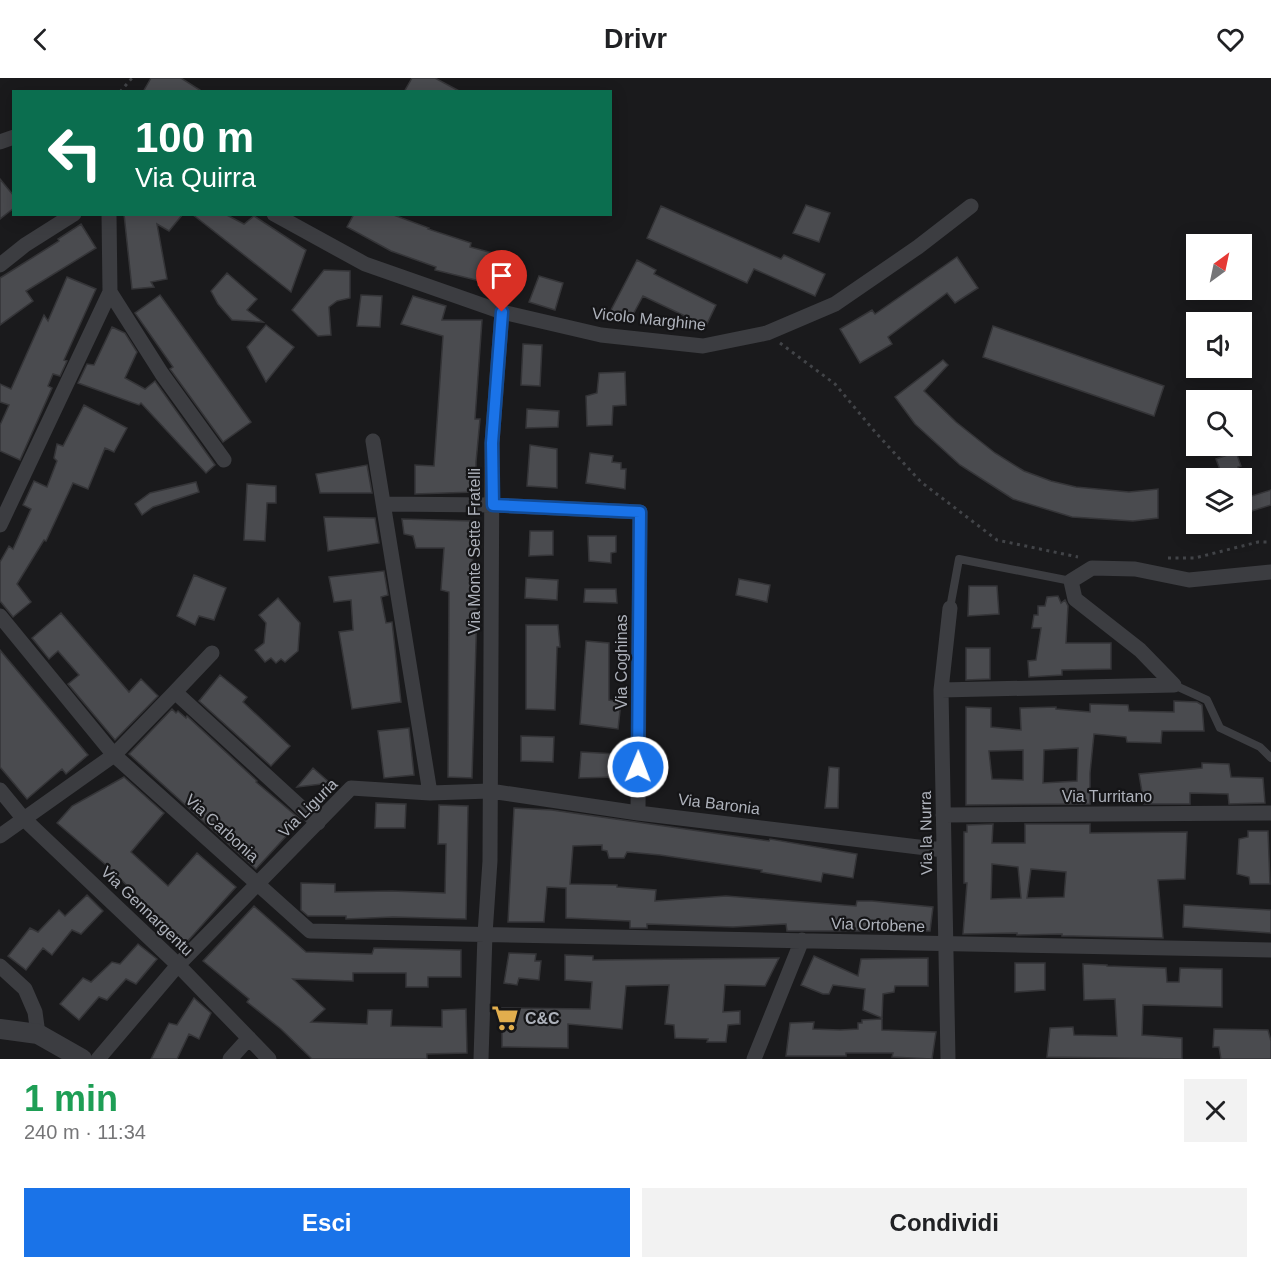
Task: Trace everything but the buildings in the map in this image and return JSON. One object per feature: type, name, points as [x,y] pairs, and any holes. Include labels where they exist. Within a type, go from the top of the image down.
[{"type":"street","name":"Vicolo Marghine","points":[[278,216],[365,264],[502,312],[601,335],[703,346],[767,333],[835,304],[918,247],[971,206]]},
{"type":"street","points":[[0,265],[25,245],[71,216]]},
{"type":"street","points":[[0,525],[110,292],[109,216]]},
{"type":"street","points":[[110,292],[162,374],[224,460]]},
{"type":"street","name":"Via Monte Sette Fratelli","points":[[481,1059],[490,861],[492,443],[502,312]]},
{"type":"street","points":[[373,441],[430,793]]},
{"type":"street","points":[[385,504],[493,505]]},
{"type":"street","name":"Via Coghinas","points":[[493,505],[640,512],[638,813]]},
{"type":"street","points":[[1174,685],[1140,650],[1075,599],[1071,581],[1092,568],[1135,569],[1188,580],[1271,572]]},
{"type":"street","name":"Via la Nurra","points":[[948,1059],[941,690],[950,608]]},
{"type":"street","name":"Via Carbonia","points":[[0,616],[114,755],[310,931],[485,934]]},
{"type":"street","points":[[0,836],[114,755],[212,652]]},
{"type":"street","points":[[941,690],[1174,685]]},
{"type":"street","points":[[175,692],[318,823]]},
{"type":"street","name":"Via Liguria","points":[[98,1059],[178,965],[351,788],[430,793],[490,791]]},
{"type":"street","name":"Via Gennargentu","points":[[0,790],[23,818],[178,965],[269,1059]]},
{"type":"street","name":"Via Baronia","points":[[490,791],[638,813],[943,849]]},
{"type":"street","name":"Via Turritano","points":[[943,815],[1271,813]]},
{"type":"street","name":"Via Ortobene","points":[[485,934],[1271,950]]},
{"type":"street","points":[[754,1059],[802,940]]},
{"type":"street","points":[[0,966],[25,989],[35,1012],[38,1034]]},
{"type":"street","points":[[0,1029],[38,1034],[78,1058]]},
{"type":"street","points":[[230,1059],[249,1038]]},
{"type":"lane","points":[[950,608],[959,559],[1071,581]]},
{"type":"lane","points":[[1174,685],[1207,700],[1220,728],[1260,747],[1271,758]]},
{"type":"path","points":[[122,90],[132,78]]},
{"type":"path","points":[[767,333],[835,384],[921,482],[997,540],[1080,558]]},
{"type":"path","points":[[1160,559],[1195,558],[1258,542],[1271,542]]},
{"type":"place","name":"C&C","points":[[505,1018]]},
{"type":"route","points":[[502,312],[492,443],[493,505],[640,512],[638,767]]}]
